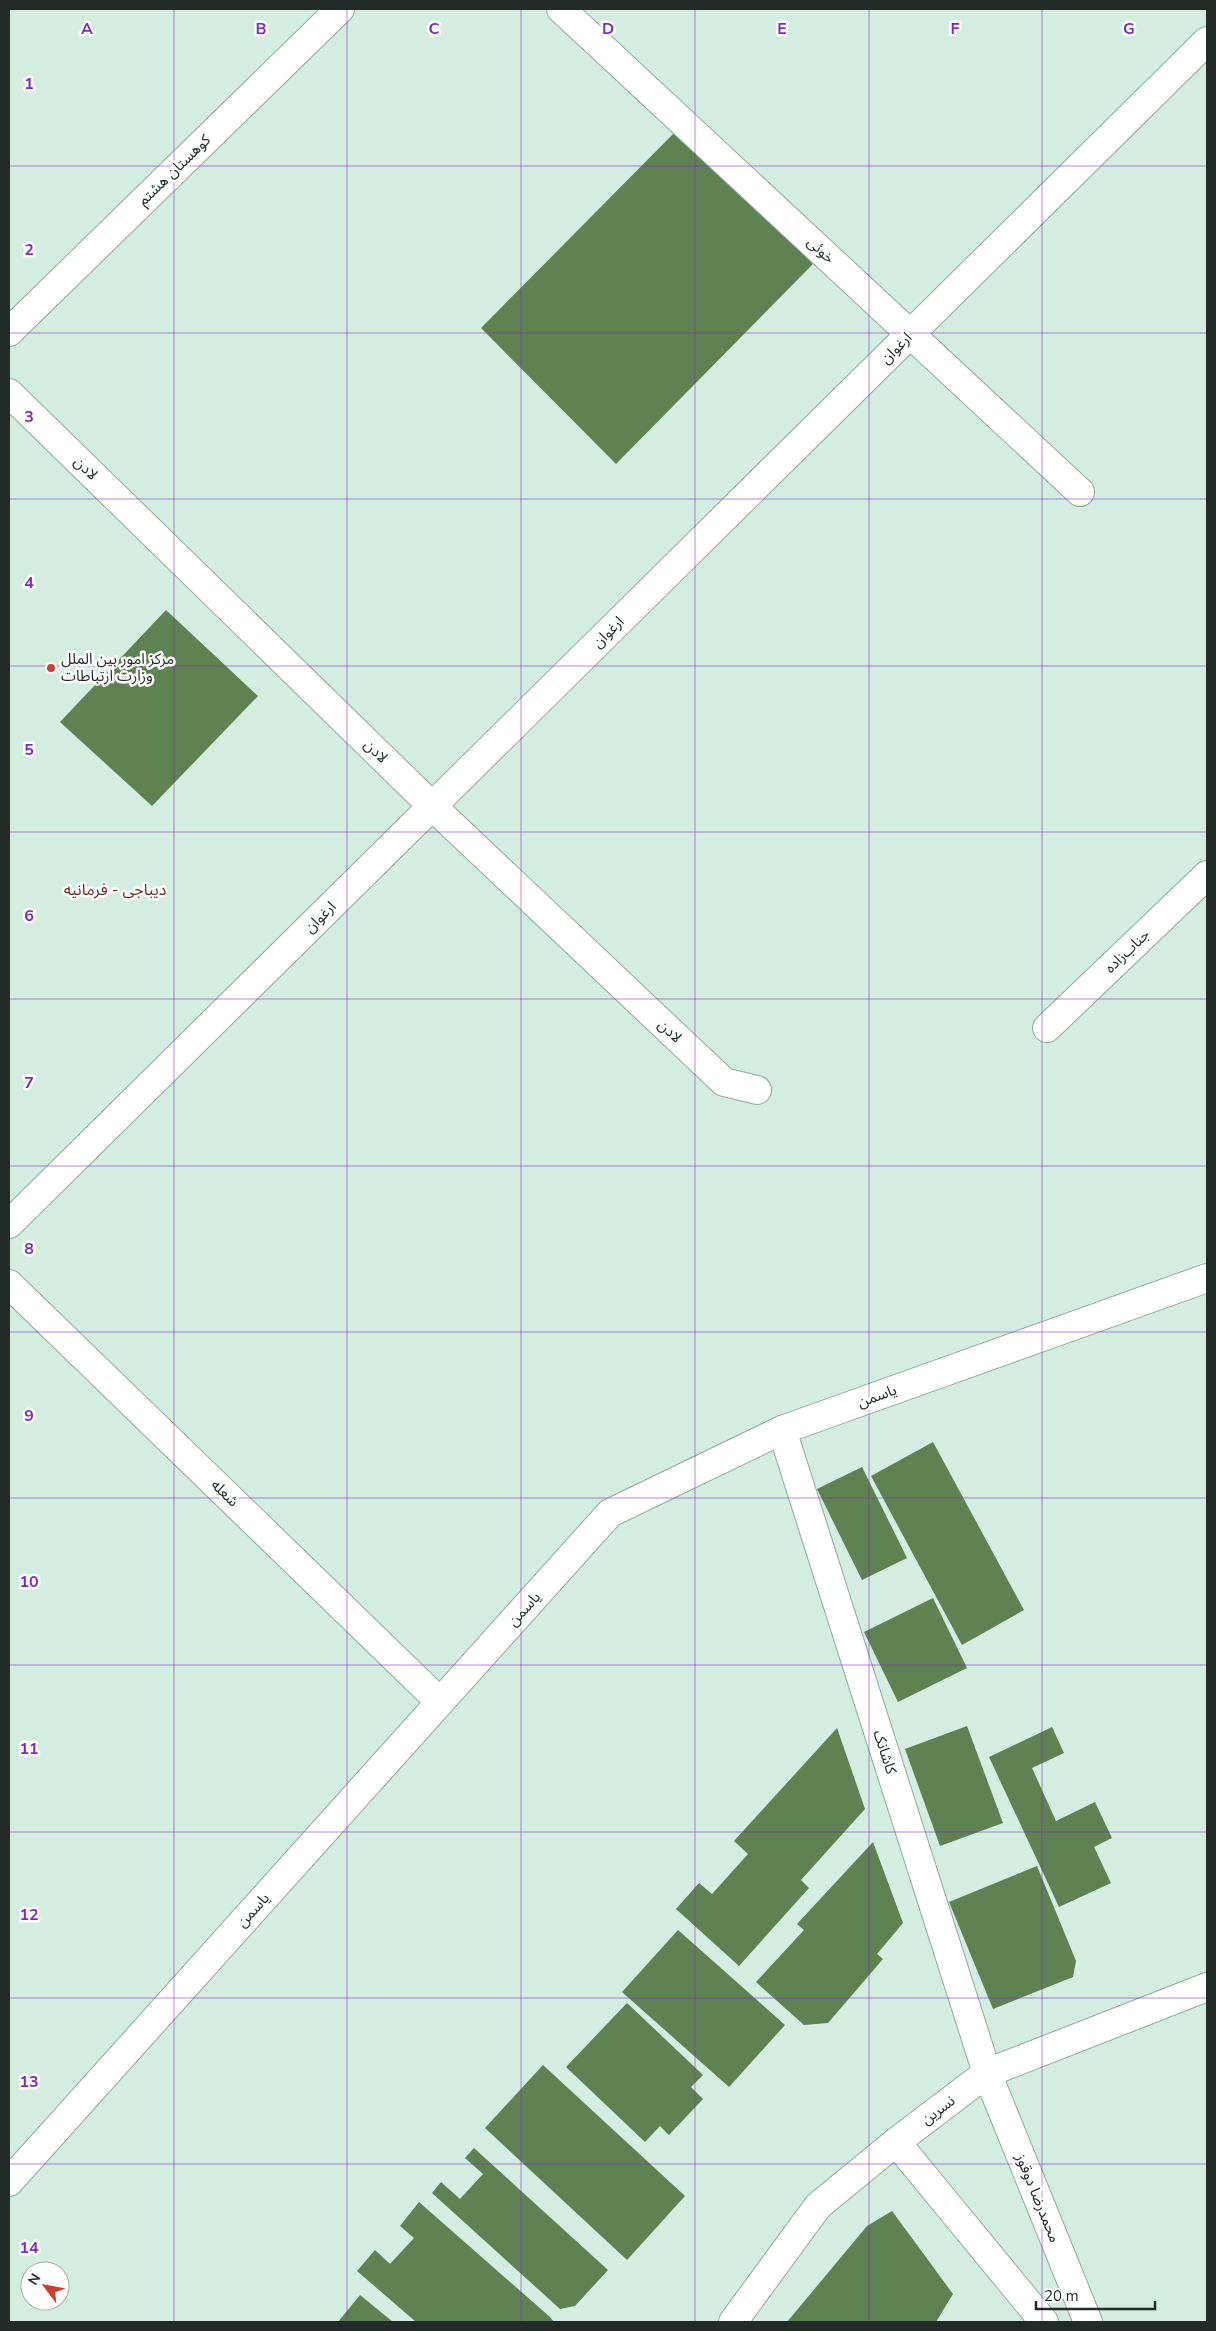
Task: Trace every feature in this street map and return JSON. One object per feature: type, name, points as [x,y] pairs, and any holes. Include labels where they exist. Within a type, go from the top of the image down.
[{"type":"street","name":"کوهستان هشتم","points":[[9,332],[340,9]]},
{"type":"street","name":"خوئی","points":[[561,9],[1080,492]]},
{"type":"street","name":"ارغوان","points":[[9,1224],[1207,41]]},
{"type":"street","name":"لادن","points":[[9,392],[432,806],[724,1082],[757,1090]]},
{"type":"street","name":"جناب‌زاده","points":[[1047,1028],[1207,875]]},
{"type":"street","name":"یاسمن","points":[[9,2182],[610,1513],[782,1430],[1207,1278]]},
{"type":"street","name":"شعله","points":[[9,1284],[440,1702]]},
{"type":"street","name":"کاشانک","points":[[782,1430],[987,2074]]},
{"type":"street","name":"نسرین","points":[[733,2322],[818,2206],[896,2142],[987,2074],[1207,1987]]},
{"type":"street","name":"محمدرضا دوقوز","points":[[987,2074],[1088,2322]]},
{"type":"street","points":[[896,2142],[1044,2322]]},
{"type":"building","points":[[678,129],[813,264],[616,464],[481,328]]},
{"type":"building","points":[[166,610],[258,696],[152,806],[60,722]]},
{"type":"building","points":[[933,1442],[1024,1610],[962,1645],[871,1476]]},
{"type":"building","points":[[862,1467],[907,1558],[862,1580],[817,1489]]},
{"type":"building","points":[[933,1598],[967,1668],[898,1702],[864,1632]]},
{"type":"building","points":[[967,1726],[1003,1823],[940,1846],[905,1749]]},
{"type":"building","points":[[1052,1727],[1064,1753],[1032,1768],[1056,1821],[1095,1802],[1112,1838],[1094,1847],[1111,1883],[1059,1907],[989,1757]]},
{"type":"building","points":[[837,1728],[865,1809],[801,1880],[809,1888],[739,1966],[676,1909],[699,1883],[712,1894],[748,1854],[734,1841]]},
{"type":"building","points":[[873,1842],[903,1923],[877,1954],[883,1959],[828,2023],[804,2025],[756,1982],[804,1930],[797,1924]]},
{"type":"building","points":[[1037,1866],[1076,1961],[1073,1977],[993,2009],[949,1902]]},
{"type":"building","points":[[678,1930],[785,2025],[729,2087],[622,1992]]},
{"type":"building","points":[[627,2003],[703,2075],[691,2087],[703,2099],[669,2135],[660,2126],[645,2142],[566,2067]]},
{"type":"building","points":[[543,2065],[685,2196],[627,2260],[485,2128]]},
{"type":"building","points":[[474,2148],[608,2270],[575,2306],[560,2309],[432,2193],[441,2182],[460,2199],[483,2174],[465,2158]]},
{"type":"building","points":[[419,2202],[554,2322],[416,2322],[357,2271],[375,2250],[390,2264],[414,2238],[400,2226]]},
{"type":"building","points":[[892,2211],[953,2294],[936,2322],[787,2322],[867,2226]]},
{"type":"building","points":[[360,2295],[393,2322],[338,2322]]},
{"type":"place","name":"مرکز امور بین الملل وزارت ارتباطات","points":[[51,668]]},
{"type":"district","name":"دیباجی - فرمانیه","points":[[115,889]]}]
